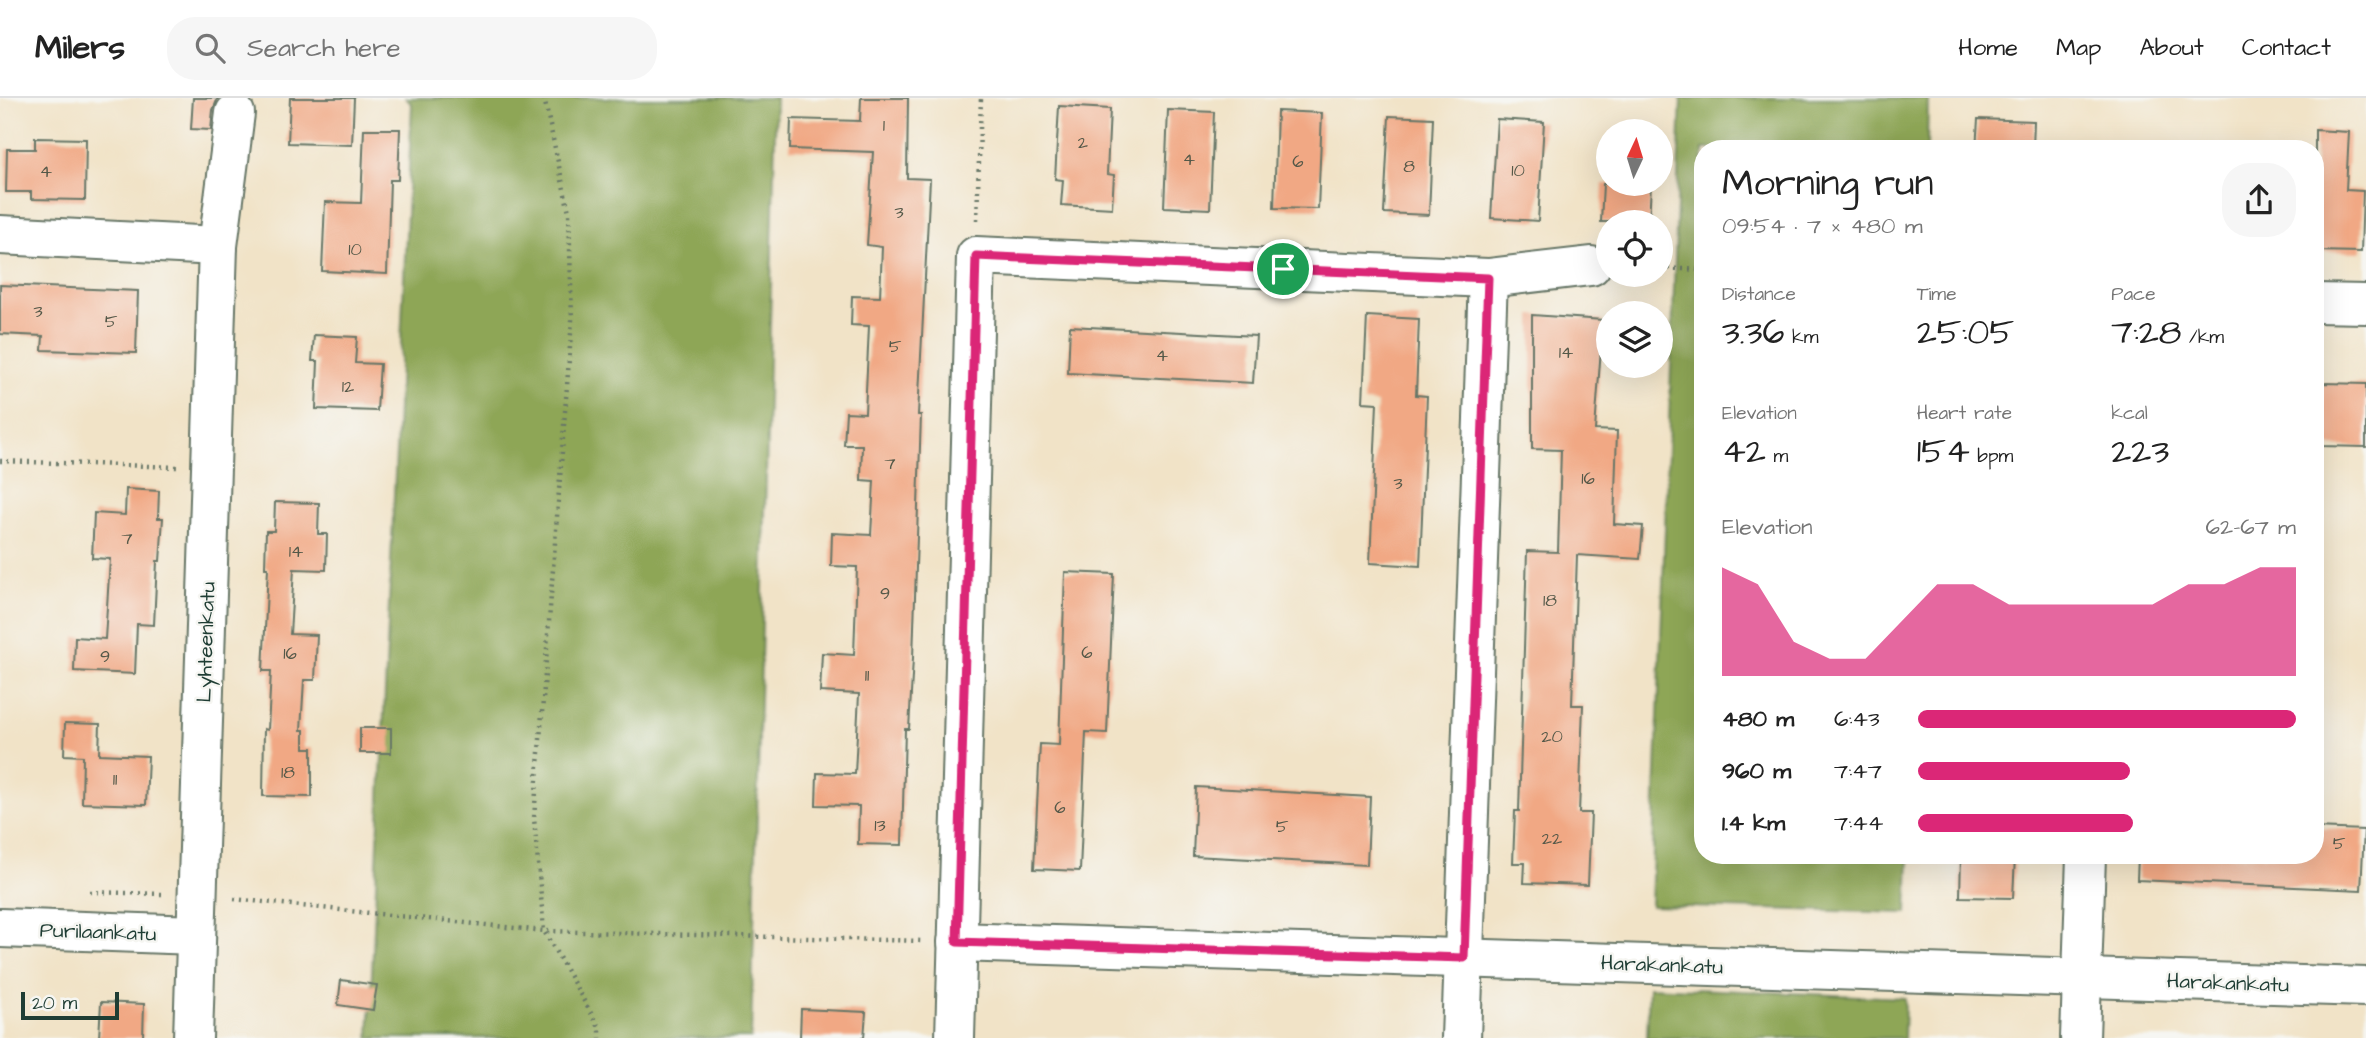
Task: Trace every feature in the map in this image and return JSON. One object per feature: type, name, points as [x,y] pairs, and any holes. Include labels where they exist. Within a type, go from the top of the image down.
[{"type":"street","name":"Lyhteenkatu","points":[[193,1038],[218,246],[235,113]]},
{"type":"street","points":[[0,235],[218,246]]},
{"type":"street","points":[[955,1038],[976,256],[1488,278],[1591,266]]},
{"type":"street","points":[[1461,1038],[1488,278]]},
{"type":"street","points":[[2324,303],[2366,304]]},
{"type":"street","points":[[2080,1038],[2086,864]]},
{"type":"street","name":"Purilaankatu","points":[[0,928],[196,935]]},
{"type":"street","name":"Harakankatu","points":[[957,942],[2366,987]]},
{"type":"path","points":[[544,98],[569,212],[572,320],[534,818],[544,931],[600,1029],[600,1038]]},
{"type":"path","points":[[976,256],[981,98]]},
{"type":"path","points":[[1673,269],[1694,270]]},
{"type":"path","points":[[0,461],[211,468]]},
{"type":"green space","points":[[406,98],[776,98],[751,1038],[369,1038],[412,104]]},
{"type":"green space","points":[[1681,98],[1928,98],[1927,140],[1694,140],[1694,864],[1909,864],[1907,913],[1651,906],[1671,378],[1673,378]]},
{"type":"green space","points":[[1649,987],[1905,998],[1904,1038],[1647,1038]]},
{"type":"building","points":[[193,98],[218,98],[213,110],[211,130],[191,129]]},
{"type":"building","points":[[290,98],[354,98],[352,145],[288,143]]},
{"type":"building","points":[[861,98],[908,98],[907,178],[930,179],[918,415],[921,415],[913,658],[909,729],[905,729],[902,845],[858,844],[859,806],[816,805],[817,773],[855,774],[859,694],[820,692],[822,653],[854,655],[857,567],[831,566],[832,533],[871,535],[874,481],[861,480],[862,445],[844,445],[846,412],[865,413],[869,326],[851,325],[852,296],[880,297],[882,247],[867,245],[873,152],[790,149],[791,119],[860,121]]},
{"type":"building","points":[[1059,106],[1110,109],[1107,174],[1114,175],[1112,208],[1061,205],[1063,180],[1055,179]]},
{"type":"building","points":[[1168,110],[1214,112],[1210,209],[1164,207]]},
{"type":"building","points":[[1277,111],[1322,113],[1318,209],[1274,208]]},
{"type":"building","points":[[1389,116],[1433,118],[1429,215],[1384,213]]},
{"type":"building","points":[[1497,119],[1544,122],[1538,221],[1491,218]]},
{"type":"building","points":[[1978,119],[2034,121],[2033,140],[1977,140]]},
{"type":"building","points":[[364,129],[400,129],[398,180],[390,180],[387,274],[322,271],[325,202],[361,203]]},
{"type":"building","points":[[2315,130],[2349,132],[2346,190],[2363,191],[2361,252],[2324,251],[2324,140],[2315,140]]},
{"type":"building","points":[[35,138],[86,139],[85,200],[31,199],[31,192],[6,192],[7,149],[35,149]]},
{"type":"building","points":[[1602,196],[1650,196],[1650,210],[1602,210]]},
{"type":"building","points":[[0,285],[138,291],[136,353],[42,350],[43,336],[0,334]]},
{"type":"building","points":[[1532,315],[1596,320],[1596,378],[1599,378],[1595,430],[1617,431],[1614,524],[1643,526],[1640,559],[1577,555],[1572,705],[1583,705],[1579,813],[1591,813],[1588,885],[1524,883],[1525,863],[1513,863],[1515,811],[1519,811],[1527,551],[1558,552],[1561,450],[1532,449]]},
{"type":"building","points":[[1367,316],[1419,319],[1416,395],[1427,396],[1420,566],[1370,563],[1377,403],[1363,402]]},
{"type":"building","points":[[1070,326],[1256,336],[1253,383],[1068,373]]},
{"type":"building","points":[[314,335],[357,337],[355,363],[380,364],[377,411],[316,409],[318,361],[312,361]]},
{"type":"building","points":[[2324,383],[2366,384],[2366,447],[2324,446]]},
{"type":"building","points":[[126,489],[159,491],[158,518],[163,518],[160,561],[157,561],[154,625],[137,624],[135,674],[74,671],[75,637],[105,639],[110,559],[92,558],[94,513],[125,515]]},
{"type":"building","points":[[275,502],[319,503],[318,534],[327,534],[326,570],[294,569],[290,634],[317,635],[315,680],[304,680],[301,730],[304,730],[304,748],[312,748],[312,797],[263,796],[264,729],[268,730],[271,671],[263,671],[268,568],[265,568],[266,531],[274,531]]},
{"type":"building","points":[[1065,572],[1114,574],[1107,733],[1086,732],[1080,871],[1034,869],[1040,744],[1059,745]]},
{"type":"building","points":[[65,723],[100,724],[99,754],[148,756],[146,805],[82,803],[83,756],[64,755]]},
{"type":"building","points":[[360,728],[391,728],[391,753],[360,753]]},
{"type":"building","points":[[1196,787],[1370,797],[1367,865],[1193,856]]},
{"type":"building","points":[[2324,828],[2364,830],[2361,890],[2137,880],[2138,864],[2324,864]]},
{"type":"building","points":[[1961,864],[2015,864],[2013,898],[1960,897]]},
{"type":"building","points":[[341,980],[377,985],[373,1010],[338,1005]]},
{"type":"building","points":[[101,1002],[144,1004],[143,1038],[99,1038]]},
{"type":"building","points":[[801,1009],[866,1012],[864,1038],[800,1038]]},
{"type":"route","points":[[976,256],[1283,269],[1488,278],[1464,958],[957,942],[976,256]]}]
